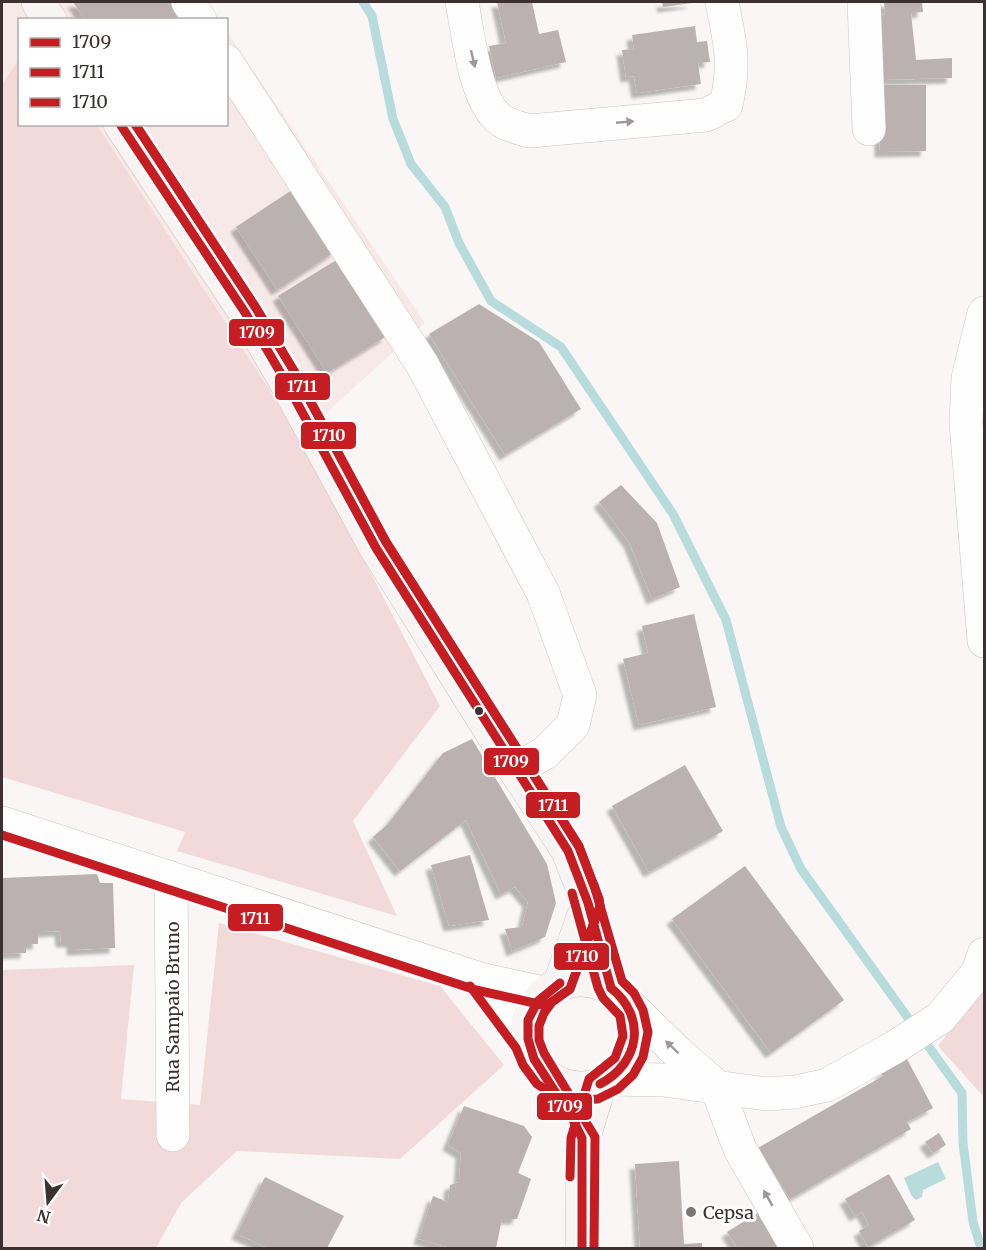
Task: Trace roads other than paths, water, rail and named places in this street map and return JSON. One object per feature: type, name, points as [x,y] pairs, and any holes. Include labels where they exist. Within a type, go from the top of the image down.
[{"type":"main road","points":[[38,2],[49,18]]},
{"type":"main road","points":[[121,126],[246,314],[376,548],[568,851],[618,994],[633,1016],[636,1034],[633,1052],[624,1067],[606,1082],[595,1087],[576,1088],[559,1083],[544,1074]]},
{"type":"main road","points":[[582,1140],[544,1074],[532,1059],[527,1042],[527,1024],[533,1007],[552,988],[588,903]]},
{"type":"main road","points":[[552,988],[577,979],[595,981],[618,994]]},
{"type":"main road","points":[[582,1248],[582,1140],[606,1082]]},
{"type":"street","points":[[188,2],[199,18]]},
{"type":"street","points":[[462,2],[473,63],[486,101],[497,117],[512,126],[530,131],[706,115],[726,105],[732,80],[733,59],[722,2]]},
{"type":"street","points":[[864,2],[869,129]]},
{"type":"street","points":[[228,64],[422,364],[543,594],[580,695],[573,725],[544,753],[515,770]]},
{"type":"street","points":[[984,313],[968,378],[966,423],[984,641]]},
{"type":"street","points":[[2,824],[480,979],[552,988]]},
{"type":"street","name":"Rua Sampaio Bruno","points":[[171,878],[173,1135]]},
{"type":"street","points":[[606,1082],[663,1080],[767,1094],[795,1092],[827,1085],[895,1047],[940,1018],[978,972],[984,954]]},
{"type":"street","points":[[480,979],[527,1042]]},
{"type":"street","points":[[618,994],[676,1051],[716,1086],[740,1149],[797,1248]]},
{"type":"water","points":[[938,1162],[946,1179],[923,1190],[922,1197],[916,1200],[911,1195],[904,1178]]},
{"type":"waterway","points":[[363,2],[372,16],[393,119],[411,164],[445,207],[459,243],[491,301],[561,347],[673,514],[726,620],[781,827],[801,869],[962,1093],[963,1143],[973,1222],[981,1248]]},
{"type":"place","name":"Cepsa","points":[[691,1212]]}]
